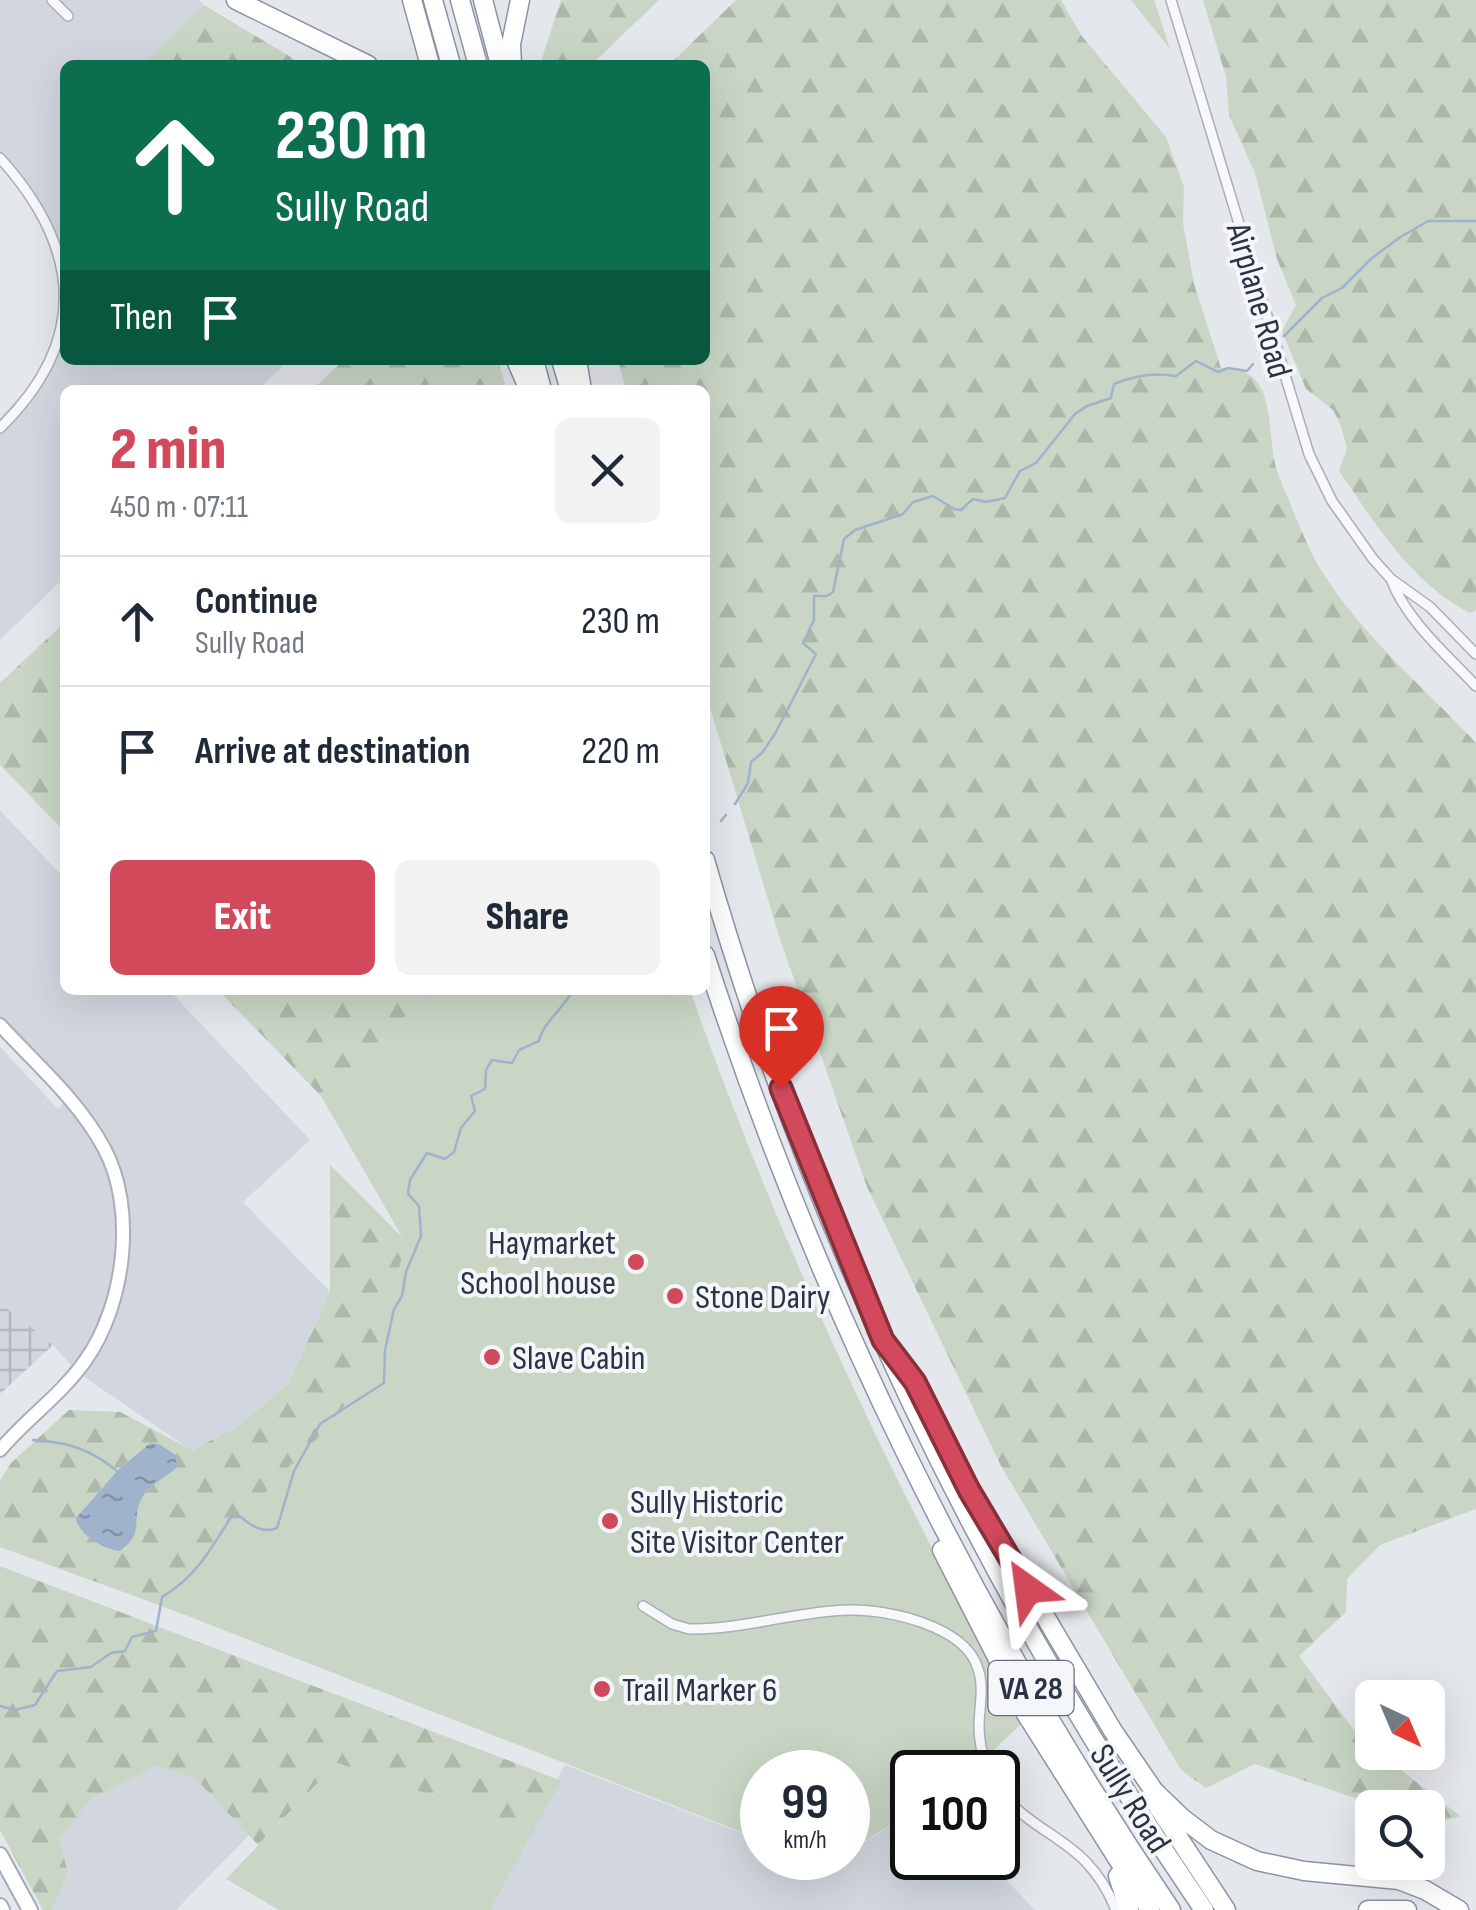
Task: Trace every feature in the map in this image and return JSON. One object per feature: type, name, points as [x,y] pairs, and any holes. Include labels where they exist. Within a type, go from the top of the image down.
[{"type":"highway","points":[[236,0],[358,60]]},
{"type":"highway","points":[[412,0],[429,60]]},
{"type":"highway","points":[[433,0],[450,60]]},
{"type":"highway","points":[[460,0],[477,60]]},
{"type":"highway","points":[[482,0],[499,60]]},
{"type":"highway","points":[[512,60],[520,0]]},
{"type":"highway","name":"Sully Road","points":[[710,875],[781,1088],[883,1340],[948,1475],[1026,1622],[1118,1778],[1204,1910]]},
{"type":"highway","name":"Sully Road","points":[[710,969],[798,1210],[908,1456],[1012,1655],[1170,1910]]},
{"type":"highway","points":[[883,1340],[915,1382],[969,1490],[1157,1806],[1226,1910]]},
{"type":"highway","points":[[908,1456],[929,1524],[1026,1714],[1150,1910]]},
{"type":"highway","points":[[1114,1731],[1154,1791],[1172,1810],[1201,1833],[1235,1852],[1292,1870],[1399,1880],[1459,1910]]},
{"type":"highway","points":[[1089,1816],[1129,1910]]},
{"type":"highway","points":[[1368,1910],[1407,1910]]},
{"type":"main road","points":[[0,1855],[30,1910]]},
{"type":"street","points":[[52,0],[68,16]]},
{"type":"street","name":"Airplane Road","points":[[1171,0],[1298,427],[1332,501],[1391,579],[1430,606],[1476,654]]},
{"type":"street","points":[[0,158],[48,225],[60,260]]},
{"type":"street","points":[[0,428],[26,402],[50,364],[60,330]]},
{"type":"street","name":"Airplane Road","points":[[1391,579],[1397,596],[1476,686]]},
{"type":"street","points":[[0,1025],[75,1104],[106,1151],[124,1213],[124,1245],[113,1303],[89,1356],[60,1392],[0,1450]]},
{"type":"street","points":[[643,1606],[688,1629],[857,1610],[930,1625],[964,1646],[978,1669],[983,1750]]},
{"type":"street","points":[[1020,1812],[1086,1860],[1106,1887],[1116,1910]]},
{"type":"shaded area","points":[[0,0],[199,0],[204,5],[147,60],[60,60],[60,302],[58,249],[20,184],[0,163]]},
{"type":"shaded area","points":[[60,332],[60,365],[284,365],[263,385],[60,385],[60,582],[0,640],[0,418],[51,362]]},
{"type":"shaded area","points":[[0,810],[60,874],[60,995],[174,995],[310,1140],[243,1202],[330,1292],[288,1384],[237,1427],[191,1450],[77,1372],[53,1345],[0,1303],[0,1047],[58,1109],[68,1097],[0,1025]]},
{"type":"shaded area","points":[[0,1303],[53,1345],[0,1394]]},
{"type":"shaded area","points":[[158,1764],[197,1780],[249,1835],[176,1910],[52,1910],[68,1872],[59,1839],[91,1799]]},
{"type":"shaded area","points":[[565,1765],[740,1833],[740,1880],[870,1880],[870,1839],[890,1826],[890,1880],[1006,1880],[1035,1910],[486,1910]]},
{"type":"green space","points":[[561,0],[659,0],[596,60],[542,58]]},
{"type":"green space","points":[[736,0],[1061,0],[1081,35],[1166,137],[1184,187],[1183,223],[1194,284],[1221,368],[1238,369],[1259,384],[1268,409],[1278,475],[1318,564],[1339,597],[1376,641],[1476,743],[1476,1509],[1380,1545],[1347,1579],[1346,1612],[1299,1656],[1355,1731],[1355,1770],[1401,1770],[1427,1790],[1355,1790],[1355,1798],[1255,1764],[1206,1788],[1181,1770],[1001,1466],[867,1187],[779,936],[710,708],[710,385],[625,385],[619,365],[710,365],[710,60],[674,60]]},
{"type":"green space","points":[[1131,0],[1154,0],[1170,49]]},
{"type":"green space","points":[[1203,0],[1476,0],[1476,610],[1470,613],[1449,601],[1413,569],[1339,471],[1347,448],[1340,423],[1333,410],[1306,389],[1282,331],[1296,305],[1277,259],[1255,173],[1229,115],[1226,77]]},
{"type":"green space","points":[[204,5],[296,60],[147,60]]},
{"type":"green space","points":[[339,365],[500,365],[506,385],[317,385]]},
{"type":"green space","points":[[60,627],[60,827],[0,765],[0,683]]},
{"type":"green space","points":[[223,995],[429,995],[321,1096]]},
{"type":"green space","points":[[429,995],[692,995],[761,1178],[842,1363],[929,1543],[1024,1721],[994,1750],[890,1750],[890,1825],[870,1838],[870,1750],[740,1750],[740,1831],[162,1606],[292,1463],[296,1464],[377,1366],[405,1242],[321,1096]]},
{"type":"green space","points":[[330,1165],[468,1303],[189,1616],[0,1547],[0,1481],[11,1463],[69,1410],[120,1412],[192,1450],[237,1427],[288,1384],[330,1292]],"holes":[[[150,1443],[176,1455],[177,1467],[142,1498],[132,1537],[124,1549],[76,1518],[117,1471]]]},
{"type":"green space","points":[[0,1566],[562,1781],[533,1831],[337,1763],[258,1845],[197,1780],[158,1765],[91,1799],[59,1839],[68,1872],[52,1910],[43,1910],[0,1830]]},
{"type":"green space","points":[[337,1763],[533,1831],[490,1910],[279,1910],[226,1879]]},
{"type":"green space","points":[[1445,1804],[1460,1816],[1445,1821]]},
{"type":"water","points":[[150,1443],[176,1455],[177,1467],[144,1494],[135,1533],[128,1545],[120,1551],[107,1548],[87,1535],[76,1518],[117,1471]]},
{"type":"waterway","points":[[1284,336],[1322,298],[1342,288],[1399,238],[1428,221],[1476,221]]},
{"type":"waterway","points":[[735,804],[748,783],[751,762],[776,732],[816,654],[803,643],[814,620],[814,596],[833,592],[844,539],[855,530],[903,514],[913,502],[933,496],[961,510],[973,499],[986,502],[1005,498],[1020,471],[1036,463],[1075,414],[1111,398],[1114,384],[1145,375],[1176,376],[1196,361],[1218,372],[1228,368],[1247,371],[1253,364]]},
{"type":"waterway","points":[[721,821],[726,815]]},
{"type":"waterway","points":[[0,1706],[15,1710],[35,1705],[57,1671],[91,1667],[111,1653],[125,1651],[132,1637],[156,1631],[162,1597],[193,1572],[231,1517],[241,1517],[262,1529],[277,1528],[294,1471],[320,1424],[384,1383],[385,1350],[394,1309],[421,1236],[419,1206],[408,1194],[410,1180],[427,1153],[445,1159],[454,1152],[461,1128],[475,1111],[471,1096],[485,1089],[486,1070],[492,1060],[512,1063],[519,1050],[539,1041],[544,1028],[570,995]]},
{"type":"waterway","points":[[33,1440],[78,1448],[117,1471]]},
{"type":"place","name":"Haymarket School house","points":[[636,1262]]},
{"type":"place","name":"Stone Dairy","points":[[675,1296]]},
{"type":"place","name":"Slave Cabin","points":[[492,1357]]},
{"type":"place","name":"Sully Historic Site Visitor Center","points":[[610,1521]]},
{"type":"place","name":"Trail Marker 6","points":[[602,1689]]},
{"type":"route","points":[[781,1088],[883,1340],[915,1382],[969,1490],[1028,1589]]}]
